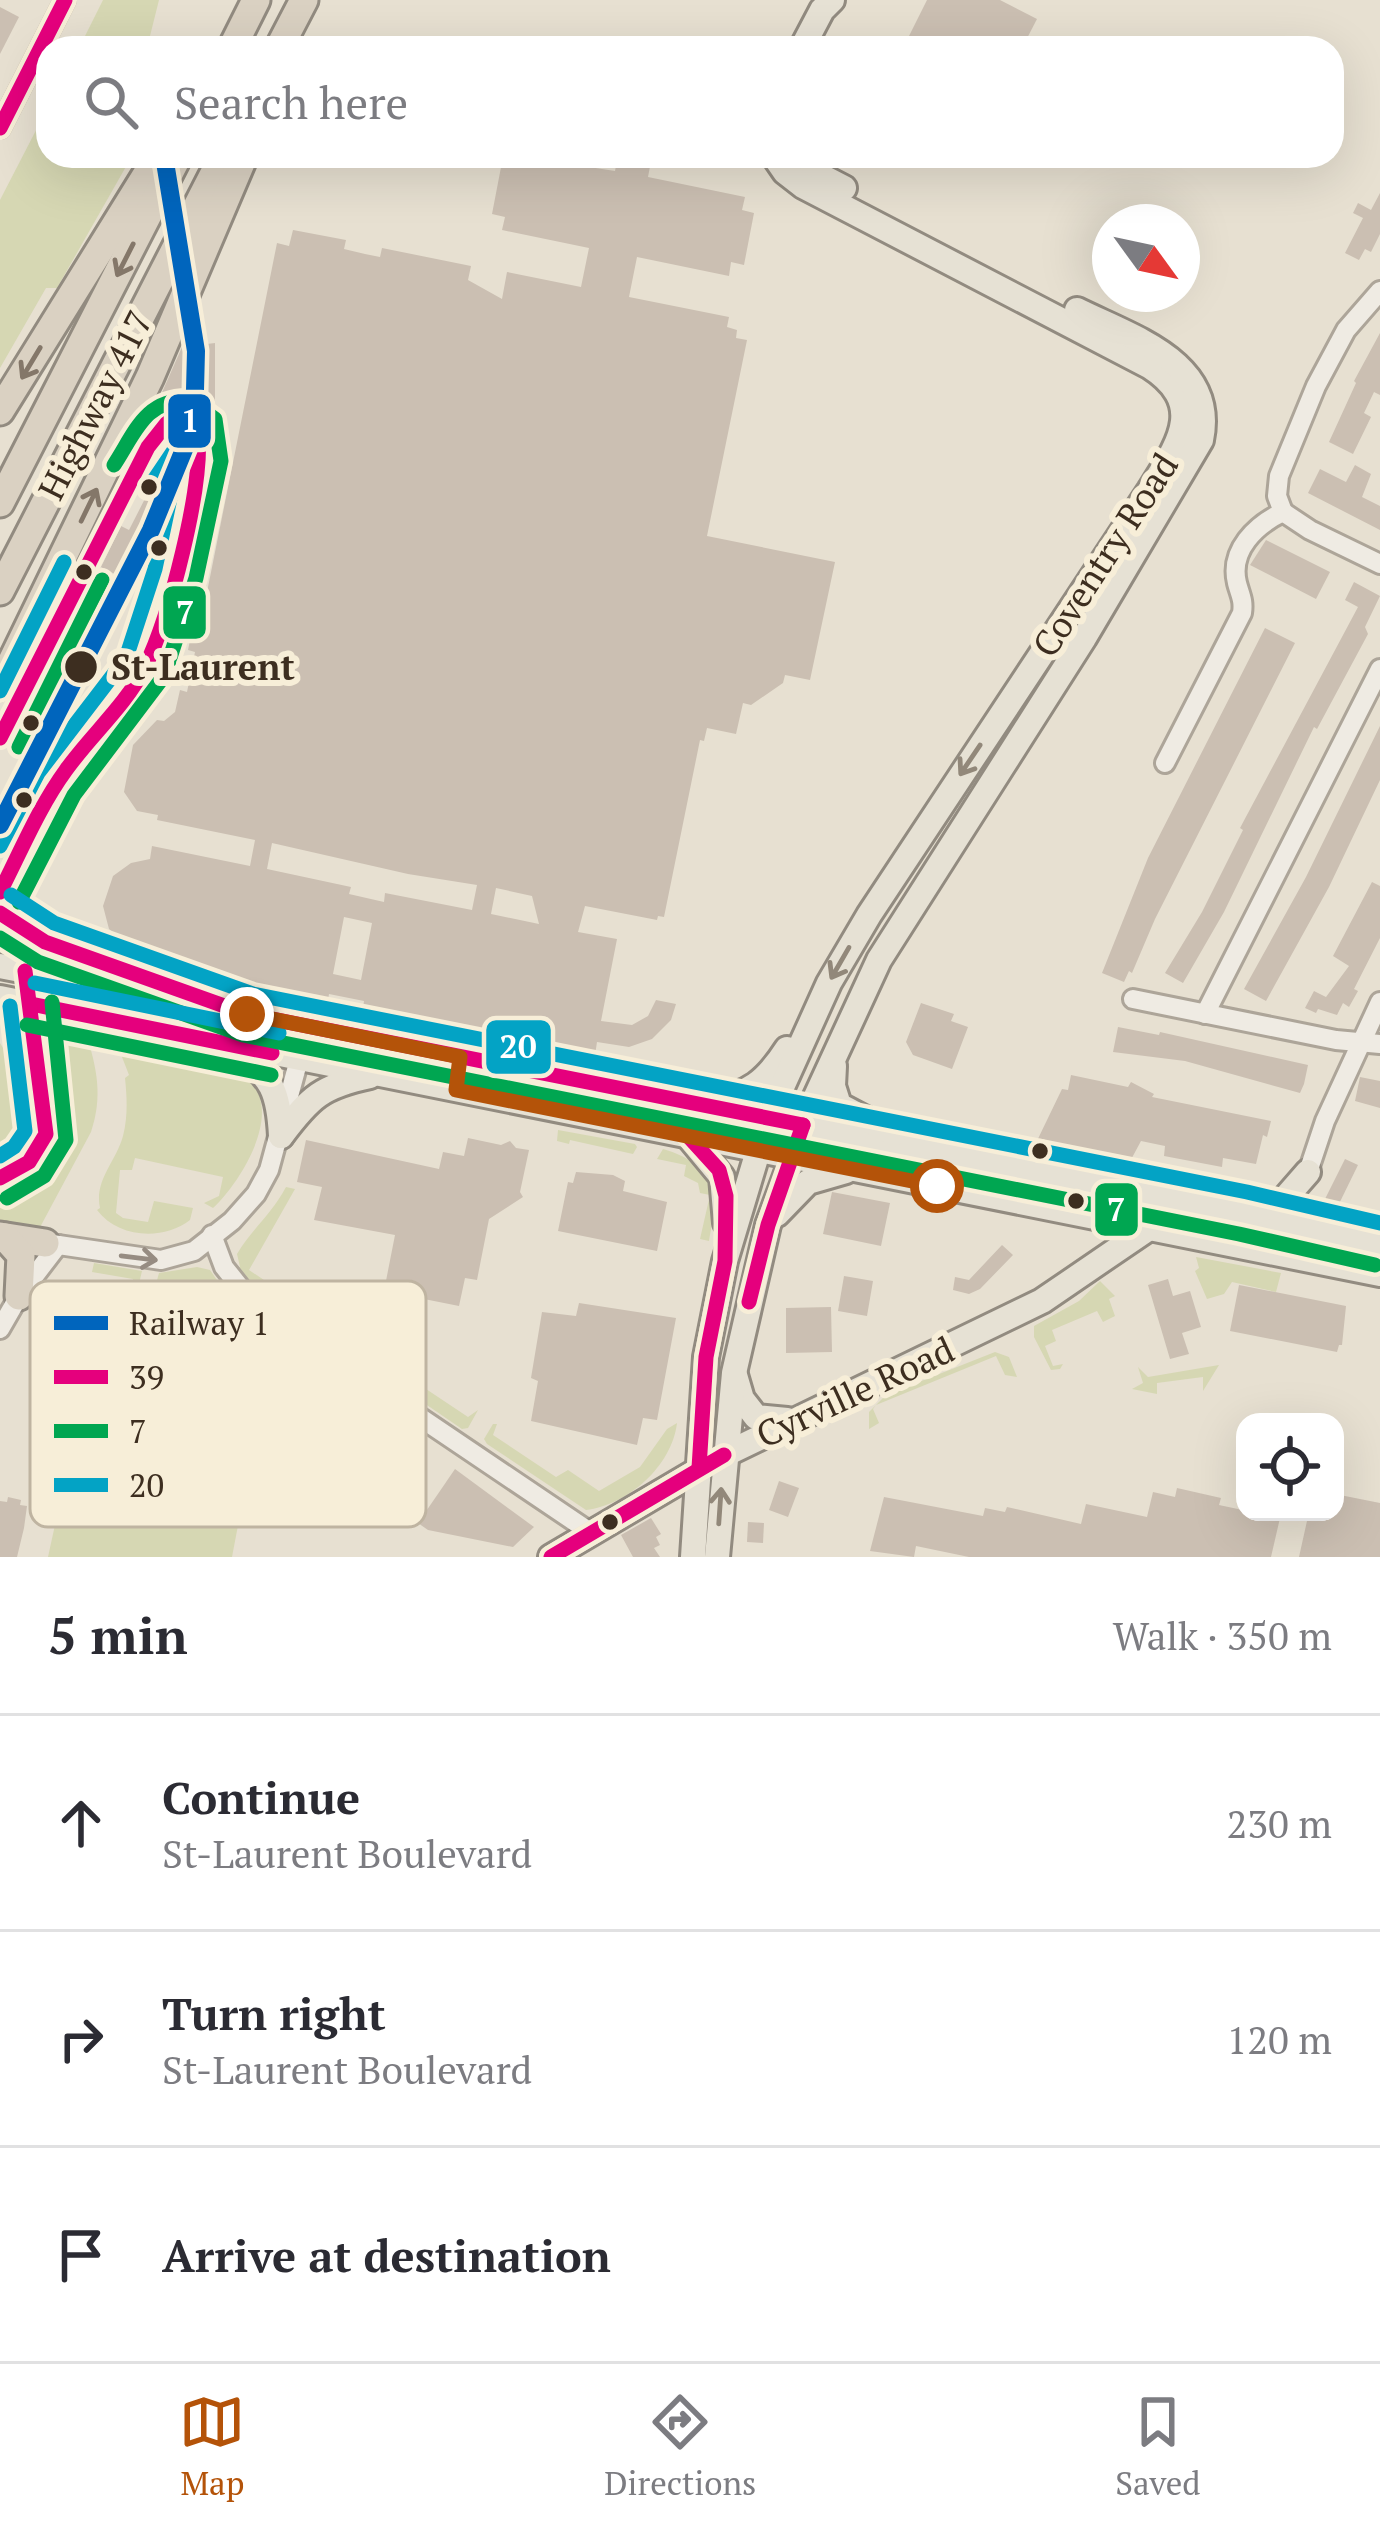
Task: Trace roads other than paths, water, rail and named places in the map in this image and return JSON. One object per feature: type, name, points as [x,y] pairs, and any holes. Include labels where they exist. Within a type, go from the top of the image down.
[{"type":"highway","points":[[286,36],[307,0]]},
{"type":"highway","points":[[294,36],[307,0]]},
{"type":"highway","points":[[237,36],[254,4]]},
{"type":"highway","points":[[0,411],[151,168]]},
{"type":"highway","name":"Highway 417","points":[[0,502],[172,168]]},
{"type":"highway","name":"Highway 417","points":[[0,591],[217,168]]},
{"type":"highway","points":[[0,686],[150,377],[239,168]]},
{"type":"highway","points":[[0,927],[247,1014]]},
{"type":"highway","points":[[3,1237],[52,1244]]},
{"type":"highway","points":[[3,1237],[21,1256],[19,1296]]},
{"type":"main road","points":[[808,36],[822,10],[835,0]]},
{"type":"main road","points":[[822,36],[835,0]]},
{"type":"main road","name":"Coventry Road","points":[[725,1261],[756,1150],[814,1013],[890,881],[1161,471],[1179,441],[1184,421],[1177,392],[1162,375],[794,180],[784,168]]},
{"type":"main road","name":"Coventry Road","points":[[717,1557],[734,1373],[767,1225],[803,1125],[897,930],[1084,638],[1198,448],[1204,418],[1196,386],[1174,360],[811,168]]},
{"type":"main road","points":[[0,966],[1243,1213],[1380,1245]]},
{"type":"main road","points":[[0,998],[1380,1274]]},
{"type":"main road","points":[[685,1101],[732,1097],[751,1090],[770,1073],[814,1013]]},
{"type":"main road","points":[[853,1015],[833,1072],[838,1105],[935,1152]]},
{"type":"main road","points":[[199,1041],[250,1062],[266,1074],[278,1097],[281,1136]]},
{"type":"main road","points":[[456,1090],[460,1057]]},
{"type":"main road","points":[[281,1136],[323,1090],[379,1074]]},
{"type":"main road","points":[[688,1136],[713,1162],[725,1186],[725,1261],[706,1357],[693,1557]]},
{"type":"main road","points":[[767,1225],[808,1182],[854,1169]]},
{"type":"main road","points":[[1243,1213],[1275,1208],[1308,1172]]},
{"type":"main road","points":[[1308,1172],[1307,1211],[1331,1236]]},
{"type":"main road","points":[[1097,1264],[1103,1240],[1130,1191]]},
{"type":"main road","name":"Cyrville Road","points":[[551,1557],[724,1455],[1011,1318],[1149,1228]]},
{"type":"main road","points":[[734,1373],[742,1399],[756,1417],[795,1420]]},
{"type":"street","points":[[42,0],[63,5],[47,36]]},
{"type":"street","points":[[0,128],[36,58]]},
{"type":"street","points":[[1380,291],[1346,330],[1316,386],[1279,476],[1276,496],[1282,512],[1380,564]]},
{"type":"street","points":[[1165,763],[1242,613],[1236,567],[1245,543],[1259,525],[1282,512]]},
{"type":"street","points":[[1205,1014],[1380,669]]},
{"type":"street","points":[[1133,999],[1370,1043]]},
{"type":"street","points":[[1308,1172],[1325,1121],[1370,1043],[1380,1002]]},
{"type":"street","points":[[0,1329],[52,1244],[161,1260],[194,1251],[240,1214],[256,1194],[281,1136],[308,1026]]},
{"type":"street","points":[[212,1234],[224,1267],[235,1281]]},
{"type":"street","points":[[426,1421],[590,1532]]},
{"type":"rail line","name":"1","points":[[0,825],[151,530],[185,447],[196,351],[166,168]]},
{"type":"place","name":"St-Laurent","points":[[81,667]]}]
